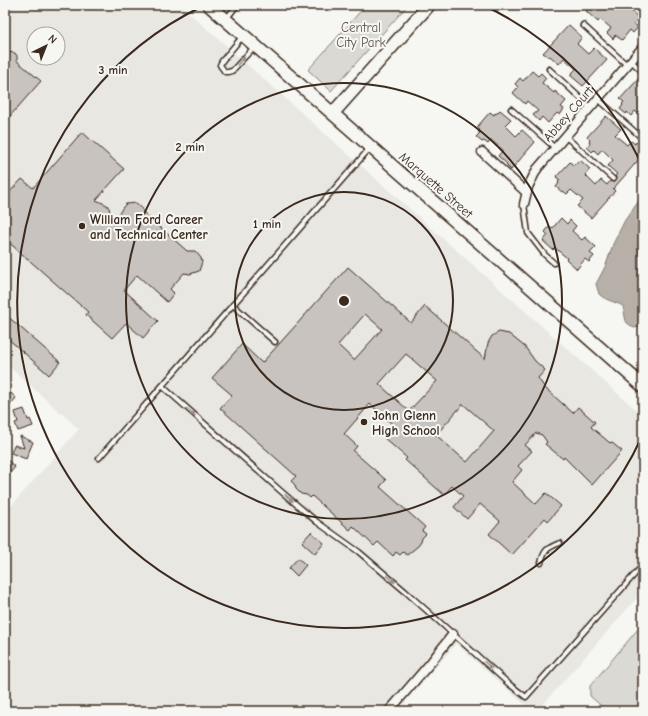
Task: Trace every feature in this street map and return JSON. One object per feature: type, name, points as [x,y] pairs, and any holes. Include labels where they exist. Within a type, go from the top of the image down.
[{"type":"street","name":"Marquette Street","points":[[209,5],[643,386]]},
{"type":"street","points":[[333,113],[429,5]]},
{"type":"street","name":"Abbey Court","points":[[524,204],[532,176],[537,169],[554,147],[643,47]]},
{"type":"street","points":[[482,152],[527,193]]},
{"type":"street","points":[[389,711],[453,634]]},
{"type":"lane","points":[[225,19],[238,5]]},
{"type":"lane","points":[[583,26],[629,63],[643,72]]},
{"type":"lane","points":[[243,35],[220,65],[225,72],[232,71],[255,46]]},
{"type":"lane","points":[[549,69],[590,107]]},
{"type":"lane","points":[[598,98],[642,138]]},
{"type":"lane","points":[[510,109],[554,147]]},
{"type":"lane","points":[[565,136],[613,179]]},
{"type":"lane","points":[[98,458],[371,146]]},
{"type":"lane","points":[[524,204],[528,233],[545,255],[554,263]]},
{"type":"lane","points":[[233,305],[275,342]]},
{"type":"lane","points":[[162,386],[289,498],[317,522],[364,557],[526,698],[643,565]]},
{"type":"lane","points":[[541,563],[547,549],[560,543]]},
{"type":"shaded area","name":"John Glenn High School","points":[[5,5],[180,5],[643,416],[643,591],[537,711],[532,711],[456,644],[397,711],[5,711],[5,513],[79,429],[5,363]]},
{"type":"shaded area","points":[[643,197],[643,324],[640,327],[634,328],[626,322],[623,306],[601,296],[596,284],[606,265],[613,244],[625,220]]},
{"type":"green space","name":"Central City Park","points":[[366,5],[408,5],[331,91],[308,70]]},
{"type":"green space","points":[[643,623],[643,711],[607,711],[590,696],[590,686]]},
{"type":"building","points":[[591,5],[620,5],[627,11],[629,9],[639,18],[634,24],[638,27],[633,33],[630,30],[622,40],[615,35],[613,39],[607,33],[611,28],[600,19],[598,22],[586,11]]},
{"type":"building","points":[[569,25],[582,37],[577,44],[588,54],[594,48],[607,60],[583,86],[570,75],[576,69],[564,58],[559,64],[550,56],[549,57],[543,53]]},
{"type":"building","points":[[5,52],[15,53],[17,56],[17,61],[41,81],[10,116],[5,112]]},
{"type":"building","points":[[532,71],[538,76],[541,73],[546,78],[542,83],[554,93],[555,91],[566,101],[561,107],[564,109],[560,115],[557,113],[548,123],[542,117],[539,121],[533,115],[538,111],[527,101],[525,104],[513,93],[518,87],[515,84],[520,78],[523,81]]},
{"type":"building","points":[[642,75],[643,118],[635,111],[631,116],[627,112],[626,114],[620,109],[624,102],[620,99]]},
{"type":"building","points":[[500,110],[511,119],[505,125],[516,136],[522,130],[535,142],[511,170],[498,156],[503,150],[491,140],[488,144],[484,141],[482,142],[476,137],[480,133],[478,132],[480,130],[477,127],[490,112],[494,115]]},
{"type":"building","points":[[606,116],[621,129],[615,135],[627,145],[631,141],[635,144],[636,142],[642,148],[638,154],[641,157],[613,189],[615,191],[591,218],[577,206],[583,200],[571,190],[567,194],[556,187],[560,180],[556,177],[570,162],[573,165],[580,160],[590,169],[585,175],[596,186],[601,180],[607,185],[610,181],[616,181],[615,176],[617,174],[608,166],[613,160],[602,149],[598,154],[594,150],[592,152],[587,147],[590,140],[587,137]]},
{"type":"building","name":"William Ford Career and Technical Center","points":[[82,132],[124,169],[96,200],[107,205],[113,223],[126,204],[136,203],[140,206],[144,213],[187,251],[195,251],[201,258],[202,262],[199,271],[190,274],[184,273],[170,289],[174,293],[167,302],[137,275],[124,290],[158,321],[143,338],[126,323],[112,338],[86,315],[88,312],[5,239],[5,197],[22,179],[33,188]]},
{"type":"building","points":[[561,218],[567,224],[570,220],[576,226],[572,231],[582,240],[585,237],[596,247],[590,253],[594,256],[589,262],[585,259],[577,269],[555,248],[553,250],[543,241],[548,235],[545,232],[549,227],[552,229]]},
{"type":"building","points":[[348,267],[411,323],[425,306],[485,359],[488,343],[492,336],[499,332],[509,334],[525,347],[535,361],[545,370],[538,378],[545,388],[573,413],[578,407],[595,422],[591,427],[622,451],[592,485],[564,457],[563,459],[545,444],[547,442],[542,435],[536,433],[525,445],[532,451],[518,466],[522,470],[512,482],[536,504],[546,493],[561,506],[548,521],[545,518],[512,555],[489,534],[500,521],[480,504],[467,519],[454,507],[463,496],[452,486],[444,495],[405,460],[407,458],[383,437],[393,425],[370,404],[344,434],[357,446],[353,451],[386,480],[380,487],[425,527],[422,531],[426,534],[418,546],[407,555],[403,552],[400,555],[396,552],[393,556],[378,542],[374,546],[353,526],[350,530],[312,496],[310,498],[307,495],[301,494],[291,481],[296,476],[220,408],[232,395],[212,378],[242,344],[262,363]],"holes":[[[365,314],[382,329],[354,360],[338,345]],[[406,354],[437,381],[409,411],[379,384]],[[463,404],[494,431],[467,462],[436,435]]]},
{"type":"building","points":[[5,314],[60,362],[49,375],[5,336]]},
{"type":"building","points":[[5,392],[9,395],[11,393],[16,398],[5,411]]},
{"type":"building","points":[[24,409],[28,420],[30,419],[33,426],[18,431],[15,423],[18,422],[15,412]]},
{"type":"building","points":[[20,436],[33,442],[26,459],[11,453],[14,445],[24,448]]},
{"type":"building","points":[[5,458],[15,467],[5,479]]},
{"type":"building","points":[[311,532],[324,543],[315,554],[302,542]]},
{"type":"building","points":[[298,558],[306,565],[297,576],[289,568]]},
{"type":"place","name":"William Ford Career and Technical Center","points":[[82,226]]},
{"type":"place","name":"John Glenn High School","points":[[364,422]]}]
